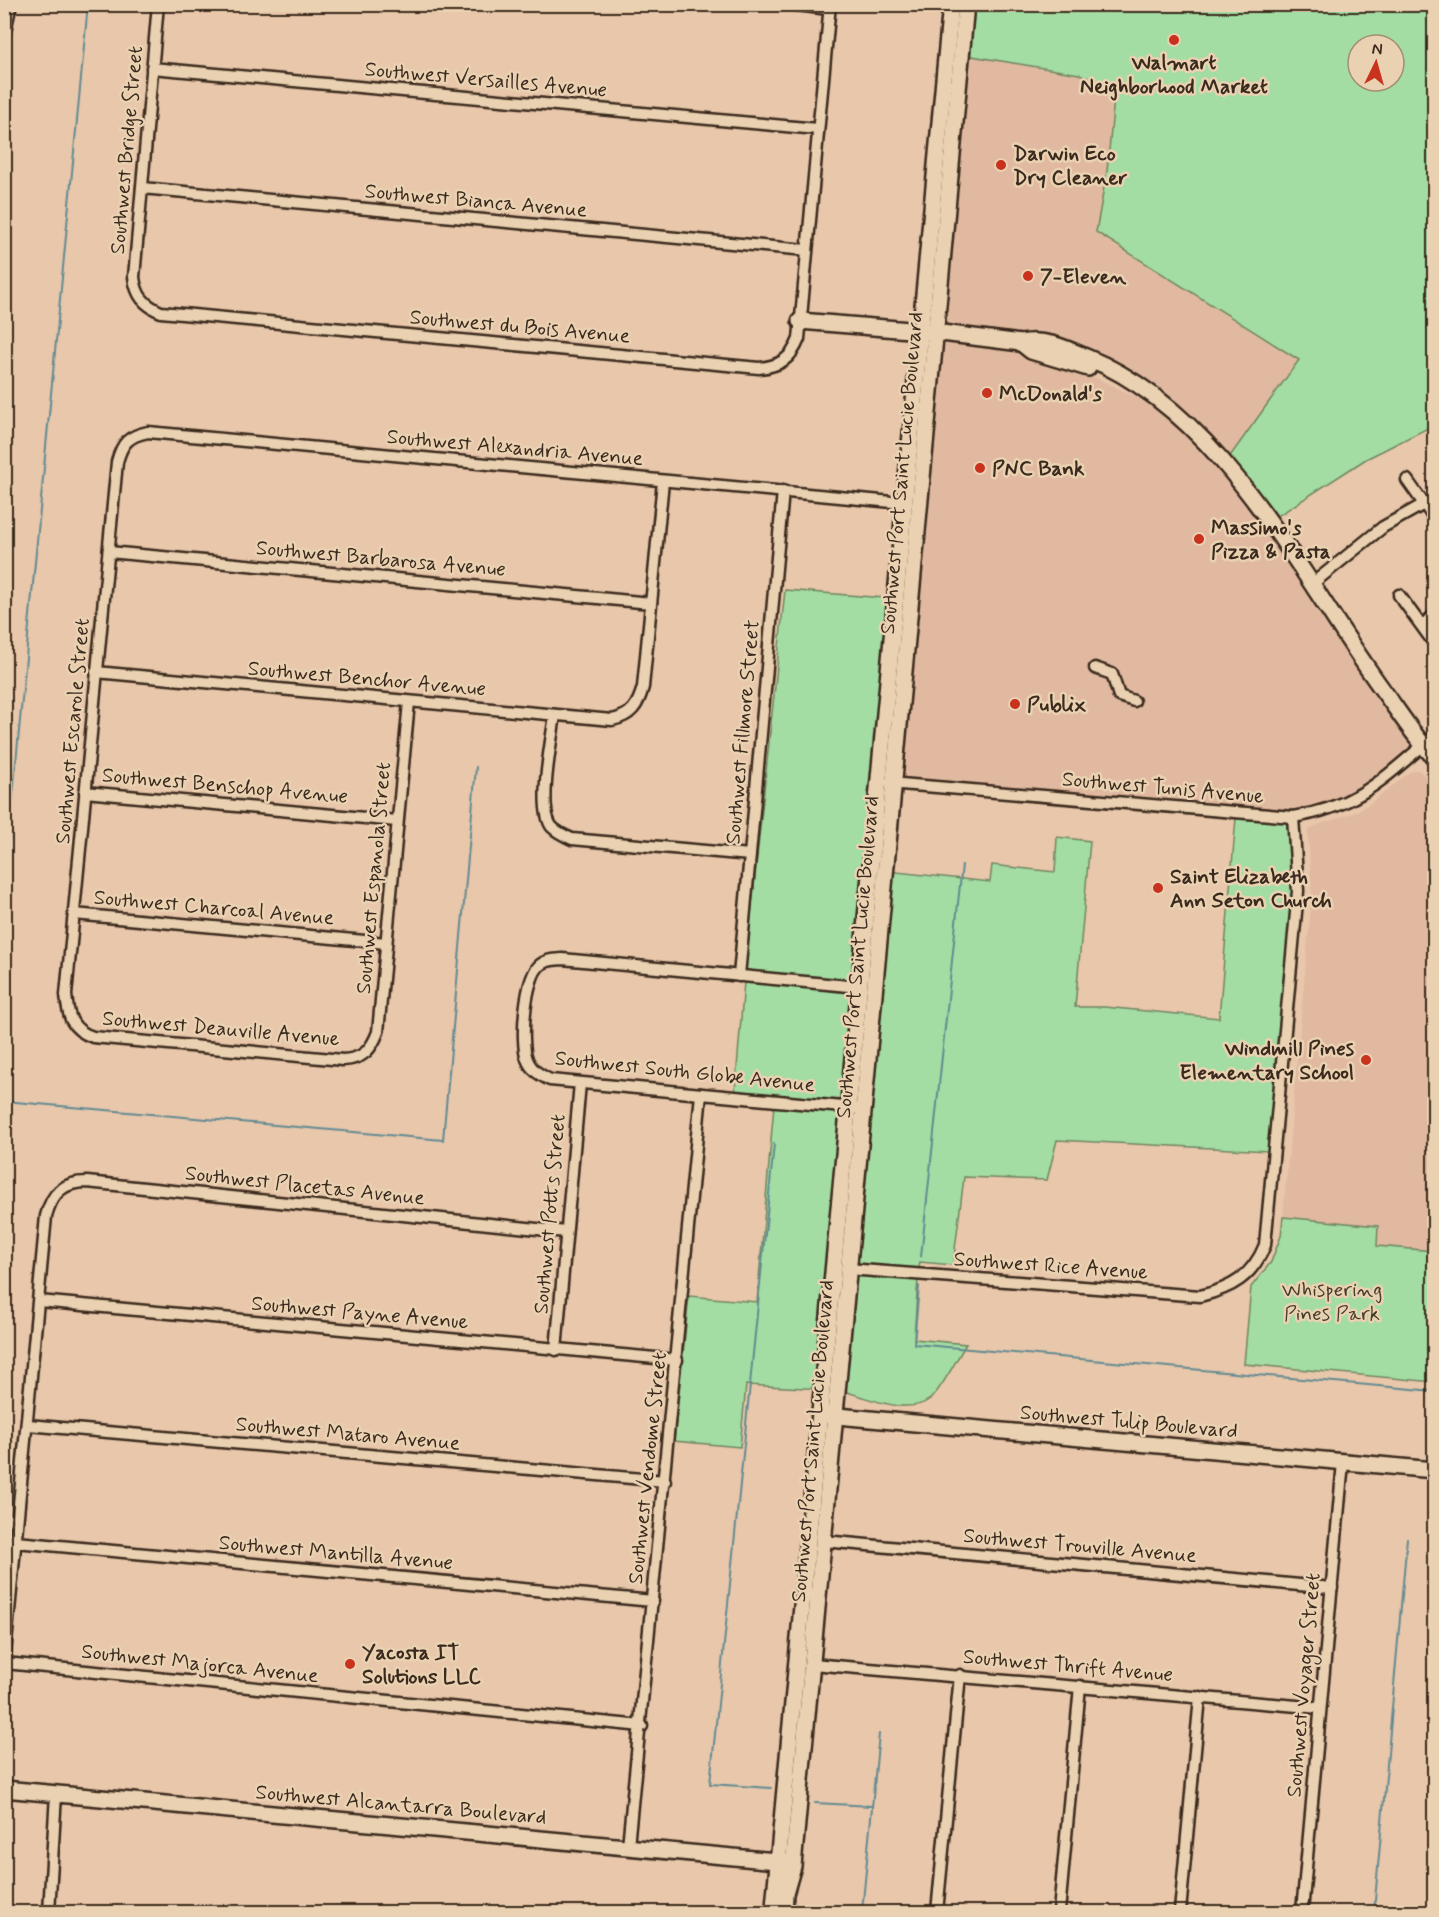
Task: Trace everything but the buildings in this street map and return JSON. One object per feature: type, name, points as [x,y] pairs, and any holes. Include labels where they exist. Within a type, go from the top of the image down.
[{"type":"main road","name":"Southwest Port Saint Lucie Boulevard","points":[[773,1912],[786,1862],[812,1664],[837,1415],[848,1269],[859,987],[887,783],[917,535],[926,332],[951,4]]},
{"type":"main road","name":"Southwest Port Saint Lucie Boulevard","points":[[784,1912],[820,1414],[856,1108],[887,783],[903,503],[959,84],[966,4]]},
{"type":"main road","points":[[947,53],[959,84]]},
{"type":"main road","points":[[800,321],[1021,343],[1031,351],[1075,363],[1114,379],[1145,398],[1161,403],[1216,451],[1429,741],[1434,758]]},
{"type":"main road","points":[[903,503],[917,535]]},
{"type":"main road","name":"Southwest Tulip Boulevard","points":[[820,1414],[1434,1470]]},
{"type":"main road","name":"Southwest Alcantarra Boulevard","points":[[4,1789],[786,1862]]},
{"type":"street","points":[[4,35],[11,4]]},
{"type":"street","name":"Southwest Bridge Street","points":[[140,297],[134,277],[158,4]]},
{"type":"street","points":[[788,4],[830,7]]},
{"type":"street","name":"Southwest du Bois Avenue","points":[[140,297],[149,307],[160,312],[759,368],[773,367],[785,361],[799,339],[830,7]]},
{"type":"street","name":"Southwest Versailles Avenue","points":[[152,68],[817,129]]},
{"type":"street","name":"Southwest Bianca Avenue","points":[[142,188],[807,250]]},
{"type":"street","name":"Southwest Alexandria Avenue","points":[[125,441],[135,435],[148,432],[903,503]]},
{"type":"street","name":"Southwest Escarole Street","points":[[73,1026],[68,1013],[66,995],[117,462],[125,441]]},
{"type":"street","points":[[1407,480],[1434,518]]},
{"type":"street","points":[[651,603],[663,481]]},
{"type":"street","name":"Southwest Fillmore Street","points":[[739,976],[783,491]]},
{"type":"street","points":[[1312,584],[1383,526],[1424,504]]},
{"type":"street","name":"Southwest Barbarosa Avenue","points":[[108,552],[651,603]]},
{"type":"street","points":[[1399,595],[1434,643]]},
{"type":"street","name":"Southwest Benchor Avenue","points":[[96,672],[612,720],[631,713],[643,687],[651,603]]},
{"type":"street","points":[[1423,625],[1434,615]]},
{"type":"street","points":[[1095,668],[1112,674],[1119,696],[1134,702]]},
{"type":"street","name":"Southwest Espanola Street","points":[[366,1053],[378,1032],[409,702]]},
{"type":"street","points":[[555,715],[546,814],[551,826],[560,833],[572,839],[750,855]]},
{"type":"street","name":"Southwest Tunis Avenue","points":[[887,783],[1293,817],[1322,812],[1356,799],[1382,781],[1429,741]]},
{"type":"street","name":"Southwest Benschop Avenue","points":[[85,792],[397,821]]},
{"type":"street","name":"Southwest Rice Avenue","points":[[848,1269],[1200,1296],[1227,1289],[1245,1276],[1259,1260],[1265,1245],[1298,891],[1293,817]]},
{"type":"street","name":"Southwest Charcoal Avenue","points":[[74,914],[386,943]]},
{"type":"street","name":"Southwest South Globe Avenue","points":[[739,976],[562,959],[548,960],[532,974],[528,986],[524,1044],[527,1058],[539,1074],[550,1080],[856,1108]]},
{"type":"street","points":[[739,976],[859,987]]},
{"type":"street","name":"Southwest Deauville Avenue","points":[[73,1026],[81,1033],[93,1036],[343,1060],[356,1059],[366,1053]]},
{"type":"street","name":"Southwest Potts Street","points":[[556,1350],[580,1083]]},
{"type":"street","name":"Southwest Vendome Street","points":[[628,1846],[642,1726],[701,1094]]},
{"type":"street","name":"Southwest Placetas Avenue","points":[[39,1301],[49,1205],[52,1197],[64,1187],[87,1182],[566,1232]]},
{"type":"street","points":[[5,1664],[39,1301]]},
{"type":"street","name":"Southwest Payne Avenue","points":[[39,1301],[677,1360]]},
{"type":"street","name":"Southwest Mataro Avenue","points":[[28,1425],[665,1480]]},
{"type":"street","name":"Southwest Voyager Street","points":[[1302,1912],[1343,1462]]},
{"type":"street","name":"Southwest Trouville Avenue","points":[[824,1541],[1332,1588]]},
{"type":"street","name":"Southwest Mantilla Avenue","points":[[16,1542],[653,1601]]},
{"type":"street","name":"Southwest Majorca Avenue","points":[[5,1664],[642,1726]]},
{"type":"street","name":"Southwest Thrift Avenue","points":[[812,1664],[960,1675],[1320,1708]]},
{"type":"street","points":[[937,1912],[960,1675]]},
{"type":"street","points":[[1059,1912],[1080,1686]]},
{"type":"street","points":[[1180,1912],[1200,1697]]},
{"type":"street","points":[[50,1912],[56,1794]]},
{"type":"shaded area","points":[[966,55],[1079,74],[1098,81],[1114,99],[1107,171],[1096,232],[1299,360],[1228,459],[1152,386],[1122,368],[1022,338],[939,327]]},
{"type":"shaded area","points":[[937,337],[1017,348],[1073,367],[1158,407],[1213,455],[1260,517],[1416,745],[1379,777],[1354,794],[1329,805],[1293,812],[893,778]]},
{"type":"shaded area","name":"Windmill Pines Elementary School","points":[[1418,770],[1434,783],[1434,1251],[1377,1246],[1378,1226],[1283,1217],[1312,895],[1308,831],[1315,826],[1353,813],[1371,803],[1410,772]]},
{"type":"green space","points":[[970,5],[1434,5],[1434,408],[1432,421],[1426,429],[1366,459],[1273,519],[1228,459],[1299,360],[1096,232],[1107,171],[1114,99],[1098,81],[1079,74],[966,55]]},
{"type":"green space","points":[[785,590],[897,599],[862,983],[745,972]]},
{"type":"green space","points":[[1236,818],[1289,822],[1294,890],[1269,1151],[1057,1140],[1047,1180],[964,1177],[953,1265],[920,1262],[919,1269],[846,1262],[887,871],[990,882],[992,865],[1055,872],[1057,837],[1090,841],[1075,1007],[1104,1007],[1219,1018]]},
{"type":"green space","points":[[744,982],[861,993],[852,1102],[735,1092]]},
{"type":"green space","points":[[774,1105],[851,1112],[825,1389],[746,1385],[740,1447],[674,1441],[689,1296],[757,1302]]},
{"type":"green space","name":"Whispering Pines Park","points":[[1283,1217],[1378,1226],[1377,1246],[1434,1251],[1434,1382],[1244,1364],[1251,1287],[1271,1262],[1281,1236]]},
{"type":"green space","points":[[845,1272],[918,1278],[914,1339],[966,1344],[944,1381],[930,1399],[921,1404],[898,1406],[840,1390]]},
{"type":"waterway","points":[[4,889],[88,4]]},
{"type":"waterway","points":[[4,1101],[443,1140],[476,767]]},
{"type":"waterway","points":[[921,1257],[962,865]]},
{"type":"waterway","points":[[771,1788],[710,1784],[774,1144]]},
{"type":"waterway","points":[[919,1286],[914,1344],[1434,1391]]},
{"type":"waterway","points":[[1374,1912],[1407,1538]]},
{"type":"waterway","points":[[862,1912],[879,1734]]},
{"type":"waterway","points":[[815,1803],[872,1806]]},
{"type":"place","name":"Walmart Neighborhood Market","points":[[1174,40]]},
{"type":"place","name":"Darwin Eco Dry Cleaner","points":[[1001,165]]},
{"type":"place","name":"7-Eleven","points":[[1028,276]]},
{"type":"place","name":"McDonald's","points":[[987,393]]},
{"type":"place","name":"PNC Bank","points":[[980,468]]},
{"type":"place","name":"Massimo's Pizza & Pasta","points":[[1199,539]]},
{"type":"place","name":"Publix","points":[[1015,704]]},
{"type":"place","name":"Saint Elizabeth Ann Seton Church","points":[[1158,888]]},
{"type":"place","name":"Windmill Pines Elementary School","points":[[1366,1060]]},
{"type":"place","name":"Yacosta IT Solutions LLC","points":[[350,1664]]}]
